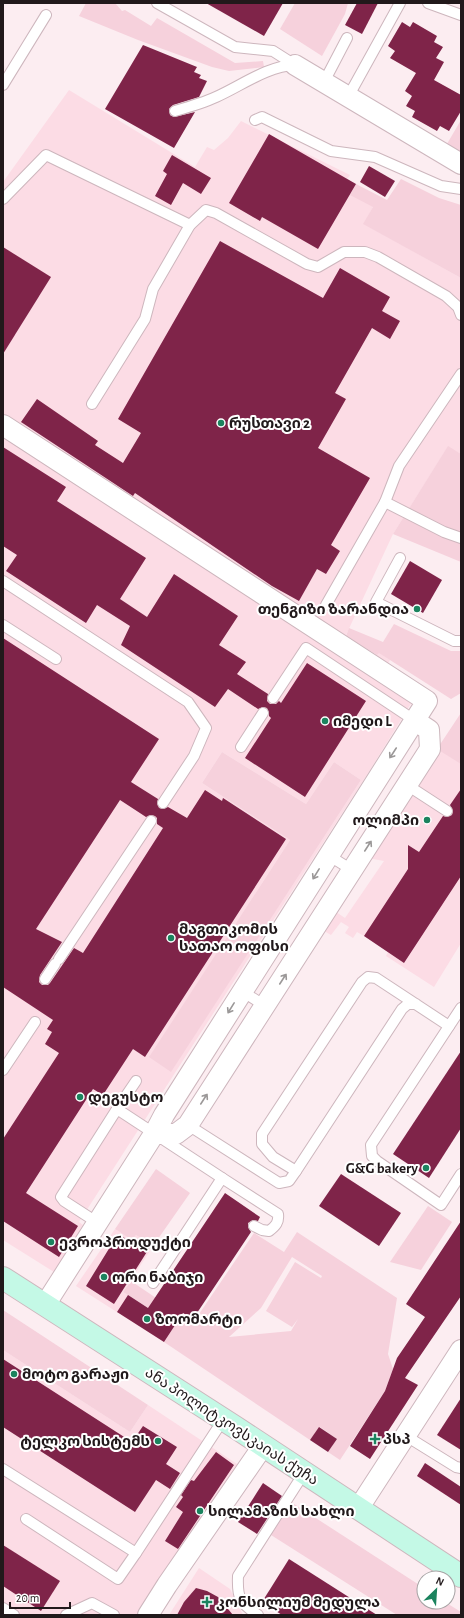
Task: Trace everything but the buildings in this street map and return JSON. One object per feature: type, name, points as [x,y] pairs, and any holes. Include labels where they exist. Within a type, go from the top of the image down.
[{"type":"street","points":[[295,65],[461,164]]},
{"type":"street","points":[[3,425],[427,701],[164,1114],[154,1134],[45,1305]]},
{"type":"street","points":[[154,1134],[176,1134],[188,1125],[430,749],[429,730],[414,720]]},
{"type":"street","name":"ანა პოლიტკოვსკაიას ქუჩა","points":[[3,1278],[461,1576]]},
{"type":"street","points":[[358,1509],[461,1350]]},
{"type":"street","points":[[148,1615],[263,1446]]},
{"type":"lane","points":[[158,3],[159,5],[235,47],[273,51],[295,65]]},
{"type":"lane","points":[[348,97],[400,3]]},
{"type":"lane","points":[[428,3],[461,15]]},
{"type":"lane","points":[[3,85],[6,72],[46,15]]},
{"type":"lane","points":[[324,82],[347,38]]},
{"type":"lane","points":[[175,111],[216,97],[284,65],[295,65]]},
{"type":"lane","points":[[255,120],[262,117],[331,151],[375,157],[441,186],[461,189]]},
{"type":"lane","points":[[3,199],[46,155],[190,225]]},
{"type":"lane","points":[[92,404],[145,319],[153,289],[190,225],[206,210],[216,213],[307,264],[318,267],[344,252],[366,252],[378,257],[446,296],[458,308],[461,315]]},
{"type":"lane","points":[[326,605],[385,502],[399,466],[461,374]]},
{"type":"lane","points":[[385,502],[444,532],[461,538]]},
{"type":"lane","points":[[400,558],[376,602],[454,641],[461,641]]},
{"type":"lane","points":[[3,582],[188,702],[206,728],[194,756],[163,803]]},
{"type":"lane","points":[[3,625],[56,659]]},
{"type":"lane","points":[[273,698],[306,648],[414,720]]},
{"type":"lane","points":[[241,747],[263,713]]},
{"type":"lane","points":[[407,785],[447,811]]},
{"type":"lane","points":[[45,979],[151,821]]},
{"type":"lane","points":[[328,855],[352,870]]},
{"type":"lane","points":[[296,1171],[273,1156],[262,1144],[262,1134],[362,982],[368,977],[376,978],[449,1026]]},
{"type":"lane","points":[[242,991],[265,1006]]},
{"type":"lane","points":[[188,1125],[279,1183],[290,1181],[402,1009],[408,1004],[416,1004]]},
{"type":"lane","points":[[461,1008],[371,1146],[372,1156],[441,1205],[461,1174]]},
{"type":"lane","points":[[3,1070],[35,1022]]},
{"type":"lane","points":[[98,1223],[64,1202],[61,1197],[136,1081]]},
{"type":"lane","points":[[117,1109],[278,1214],[278,1220],[275,1227],[269,1231],[262,1230],[254,1226]]},
{"type":"lane","points":[[153,1284],[222,1178]]},
{"type":"lane","points":[[26,1520],[118,1579],[223,1420]]},
{"type":"lane","points":[[406,1436],[456,1467],[461,1468]]},
{"type":"lane","points":[[3,1469],[136,1553]]},
{"type":"lane","points":[[258,1615],[244,1606],[238,1591],[238,1576],[304,1473]]},
{"type":"lane","points":[[66,1615],[92,1603],[114,1615]]},
{"type":"lane","points":[[3,1608],[14,1615]]},
{"type":"shaded area","points":[[86,3],[115,3],[122,11],[125,10],[151,26],[157,18],[235,63],[263,61],[264,67],[229,71],[212,67],[138,40],[79,16]]},
{"type":"shaded area","points":[[295,3],[348,3],[345,14],[322,56],[280,29]]},
{"type":"shaded area","points":[[69,90],[195,167],[207,147],[214,150],[228,138],[241,121],[350,175],[347,179],[356,184],[373,207],[364,224],[461,278],[461,454],[448,447],[393,534],[346,635],[377,655],[379,652],[390,660],[383,672],[412,702],[370,770],[79,1222],[83,1225],[54,1272],[3,1240],[3,182]],"holes":[[[222,752],[306,804],[334,762],[361,780],[171,1071],[150,1056],[290,840],[202,783]]]},
{"type":"shaded area","points":[[461,120],[461,159],[444,149]]},
{"type":"shaded area","points":[[401,179],[439,198],[461,205],[461,278],[363,224],[373,207],[350,195],[356,184],[387,200]]},
{"type":"shaded area","points":[[448,446],[461,454],[461,562],[393,534]]},
{"type":"shaded area","points":[[394,624],[451,651],[461,651],[461,693],[451,699],[379,653],[377,655],[346,636],[349,628],[383,642]]},
{"type":"shaded area","name":"ოლიმპი","points":[[461,713],[461,943],[434,987],[386,956],[388,952],[364,936],[357,932],[353,938],[345,933],[349,927],[341,922],[331,935],[324,931],[336,912],[345,918],[384,861],[368,858]]},
{"type":"shaded area","points":[[461,713],[461,764],[437,749]]},
{"type":"shaded area","points":[[222,752],[306,804],[334,762],[361,780],[171,1072],[149,1057],[290,840],[202,783]]},
{"type":"shaded area","points":[[156,1169],[190,1193],[153,1246],[136,1235],[132,1240],[115,1229]]},
{"type":"shaded area","points":[[428,1206],[452,1222],[421,1270],[390,1262]]},
{"type":"shaded area","points":[[115,1229],[132,1240],[136,1235],[153,1246],[123,1292],[175,1325],[164,1342],[76,1286]]},
{"type":"shaded area","points":[[297,1232],[397,1298],[388,1354],[393,1369],[385,1391],[340,1460],[328,1452],[337,1439],[320,1427],[310,1440],[164,1342],[175,1325],[123,1292],[131,1281],[193,1323],[254,1233],[284,1252]],"holes":[[[292,1257],[322,1276],[321,1278],[295,1262],[266,1311],[292,1327],[298,1319],[291,1331],[229,1337],[261,1308]]]},
{"type":"shaded area","points":[[3,1310],[148,1405],[130,1432],[3,1350]]},
{"type":"shaded area","points":[[3,1350],[130,1432],[148,1405],[240,1466],[142,1615],[3,1615]]},
{"type":"shaded area","points":[[291,1502],[416,1583],[416,1610],[456,1609],[461,1612],[461,1615],[397,1615],[271,1535]]},
{"type":"shaded area","name":"კონსილიუმ მედულა","points":[[199,1568],[230,1589],[243,1615],[169,1615]]},
{"type":"place","name":"რუსთავი 2","points":[[221,423]]},
{"type":"place","name":"თენგიზი ზარანდია","points":[[417,609]]},
{"type":"place","name":"იმედი L","points":[[325,721]]},
{"type":"place","name":"ოლიმპი","points":[[427,820]]},
{"type":"place","name":"მაგთიკომის სათაო ოფისი","points":[[171,938]]},
{"type":"place","name":"დეგუსტო","points":[[80,1097]]},
{"type":"place","name":"G&G bakery","points":[[426,1168]]},
{"type":"place","name":"ევროპროდუქტი","points":[[51,1242]]},
{"type":"place","name":"ორი ნაბიჯი","points":[[104,1277]]},
{"type":"place","name":"ზოომარტი","points":[[147,1319]]},
{"type":"place","name":"მოტო გარაჟი","points":[[14,1374]]},
{"type":"place","name":"პსპ","points":[[375,1439]]},
{"type":"place","name":"ტელკო სისტემს","points":[[158,1441]]},
{"type":"place","name":"სილამაზის სახლი","points":[[200,1511]]},
{"type":"place","name":"კონსილიუმ მედულა","points":[[207,1602]]}]
